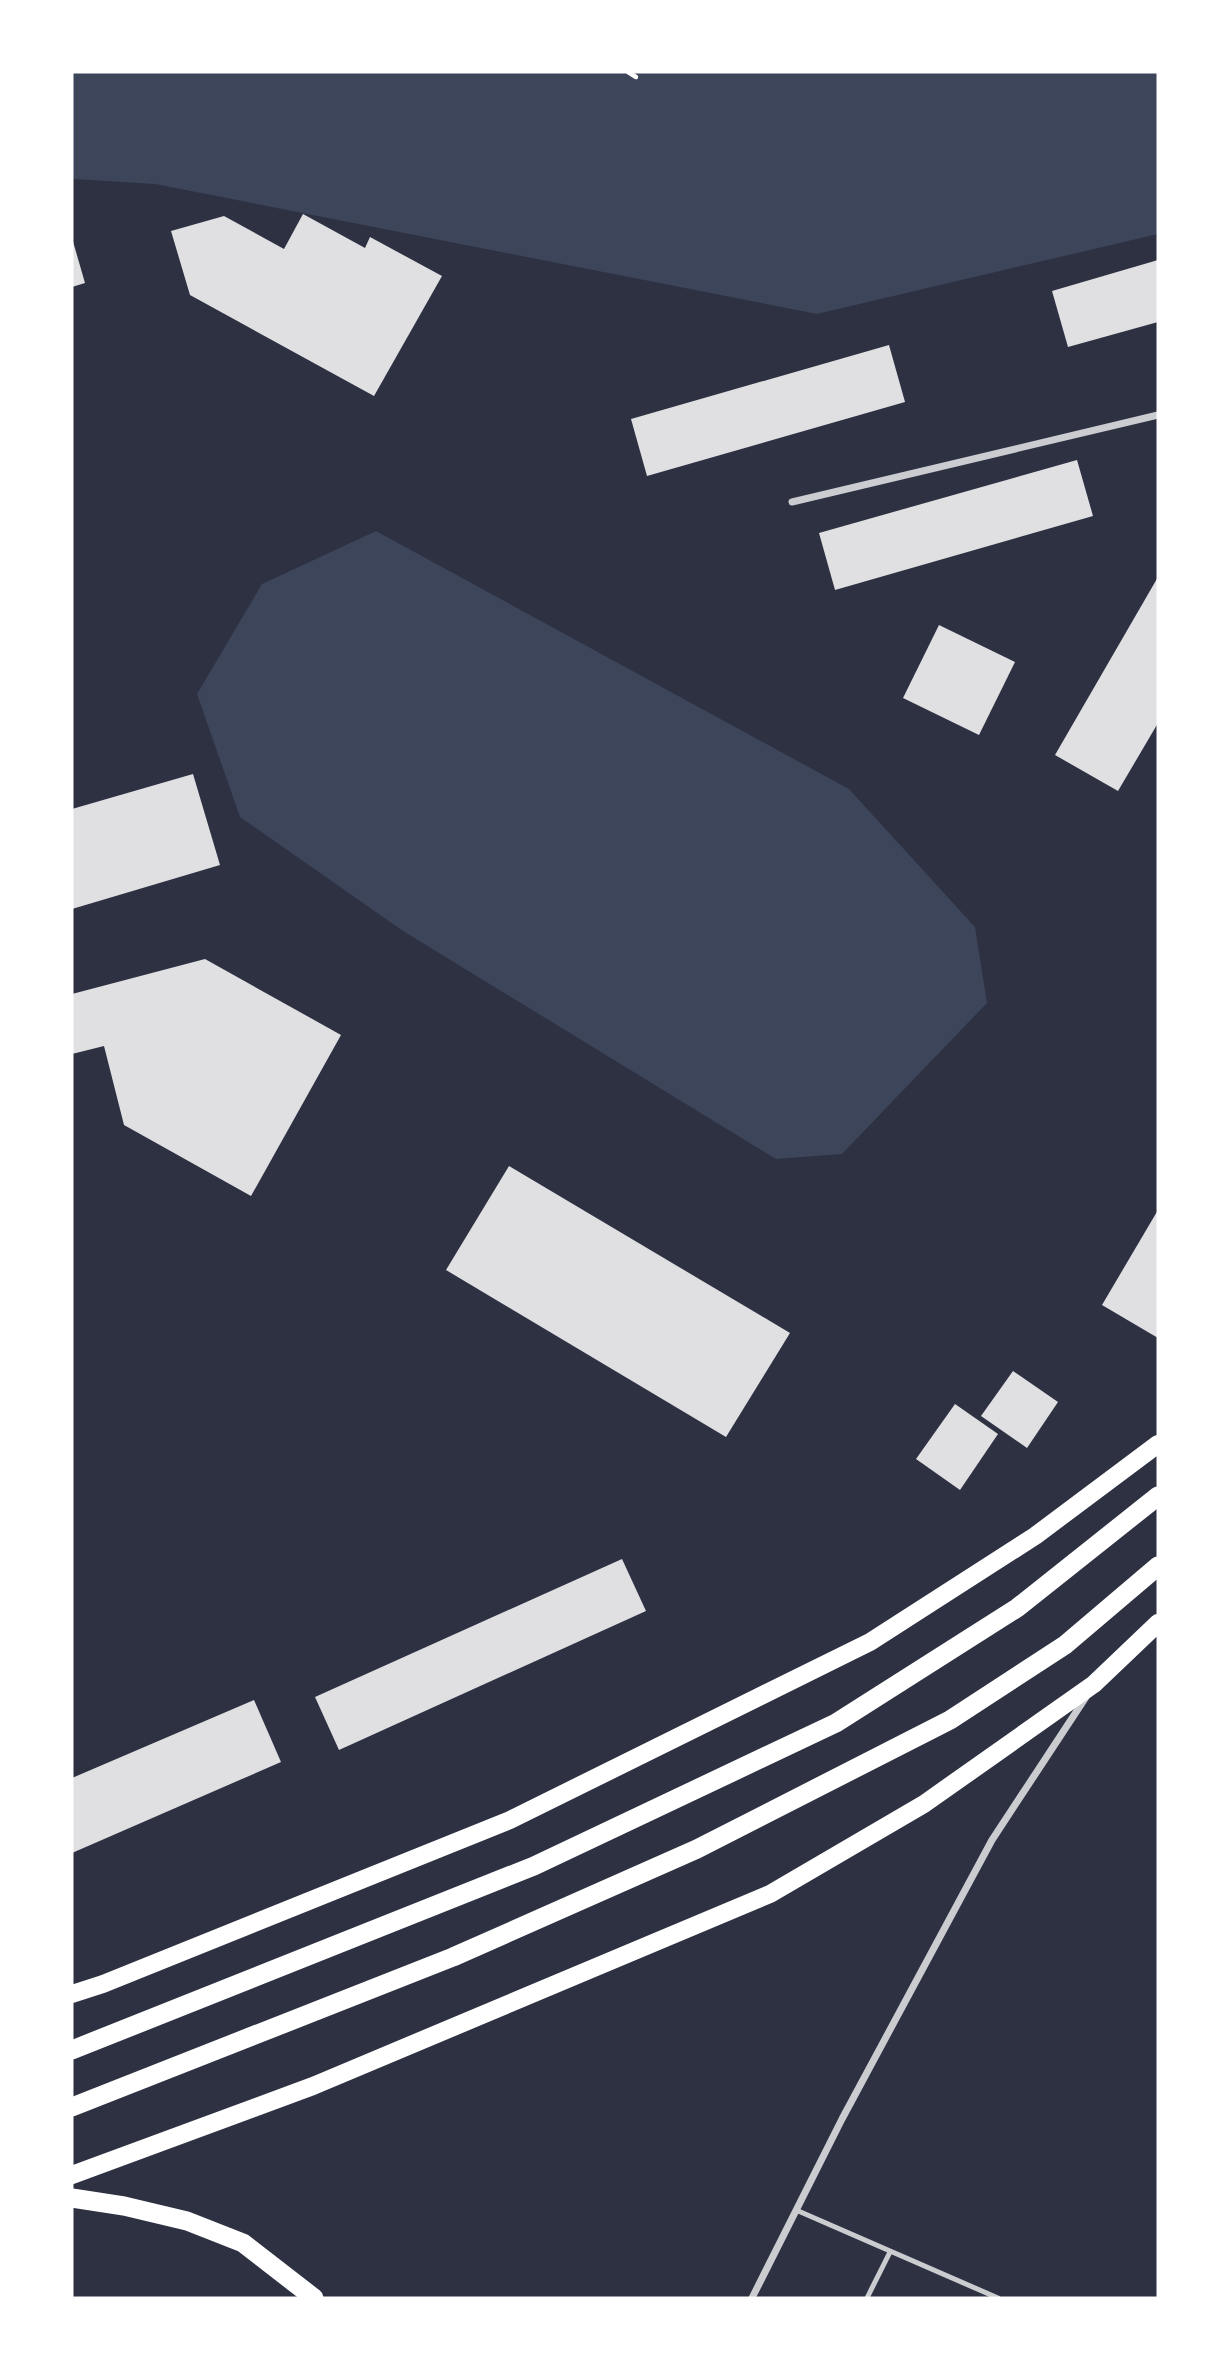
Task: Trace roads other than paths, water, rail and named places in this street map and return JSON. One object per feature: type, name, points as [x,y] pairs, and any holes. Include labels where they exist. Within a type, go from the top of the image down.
[{"type":"highway","points":[[72,2050],[534,1866],[836,1723],[1017,1608],[1158,1496]]},
{"type":"highway","points":[[72,2107],[453,1957],[685,1855],[950,1720],[1065,1645],[1158,1566]]},
{"type":"highway","points":[[72,2198],[124,2206],[187,2221],[243,2243],[314,2298]]},
{"type":"main road","points":[[72,1994],[103,1984],[510,1820],[870,1642],[1035,1536],[1158,1444]]},
{"type":"main road","points":[[72,2175],[313,2087],[770,1894],[924,1804],[1094,1684],[1158,1623]]},
{"type":"street","points":[[792,502],[1158,415]]},
{"type":"street","points":[[752,2298],[842,2119],[992,1840],[1094,1684]]},
{"type":"lane","points":[[796,2210],[998,2298]]},
{"type":"lane","points":[[867,2298],[890,2252]]}]
